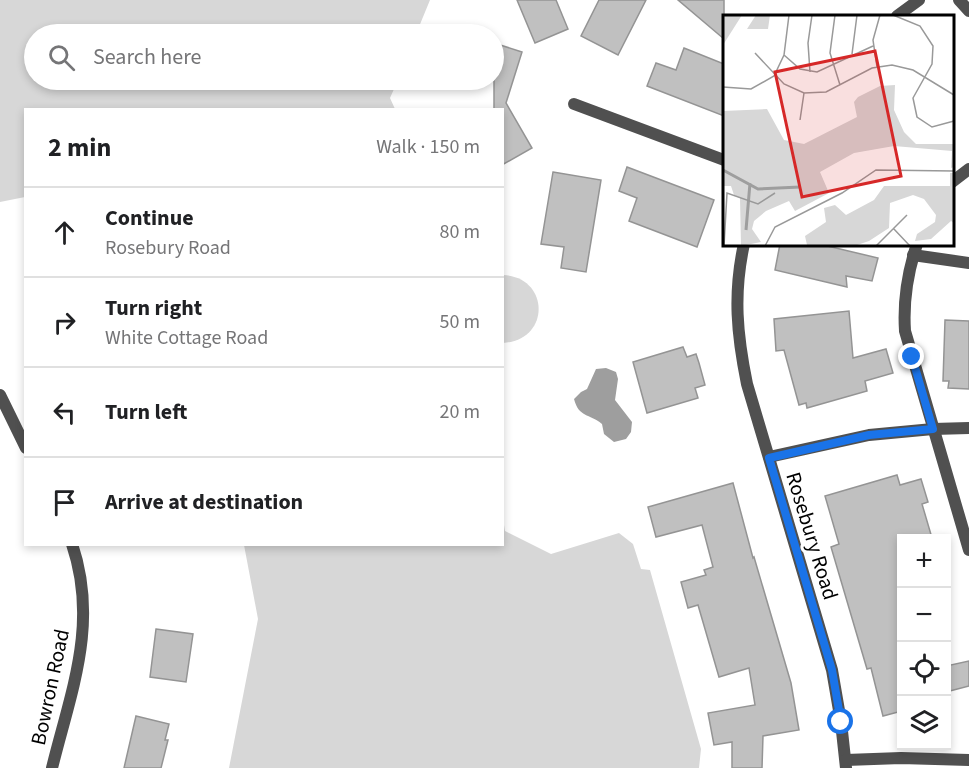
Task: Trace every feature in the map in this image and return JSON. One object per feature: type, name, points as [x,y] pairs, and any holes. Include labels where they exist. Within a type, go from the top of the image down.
[{"type":"street","points":[[898,15],[919,0]]},
{"type":"street","points":[[959,0],[969,11]]},
{"type":"street","points":[[574,104],[723,160]]},
{"type":"street","points":[[954,180],[969,169]]},
{"type":"street","name":"Rosebury Road","points":[[744,246],[736,304],[739,343],[747,384],[832,670],[846,764]]},
{"type":"street","points":[[969,263],[915,250],[906,281],[904,298],[906,330],[969,550]]},
{"type":"street","points":[[0,395],[24,444]]},
{"type":"street","points":[[769,458],[869,435],[969,428]]},
{"type":"street","name":"Bowron Road","points":[[52,768],[82,640],[83,588],[72,546]]},
{"type":"street","points":[[846,764],[901,758],[969,760]]},
{"type":"shaded area","points":[[0,0],[430,0],[420,24],[24,24],[24,90],[394,90],[390,98],[395,108],[24,108],[24,197],[0,202]]},
{"type":"shaded area","points":[[504,275],[518,278],[530,286],[539,309],[530,331],[519,339],[504,343]]},
{"type":"shaded area","points":[[606,368],[616,372],[618,379],[615,400],[632,422],[631,432],[626,439],[614,442],[604,434],[602,424],[585,415],[574,399],[587,389],[596,369]]},
{"type":"shaded area","points":[[504,525],[505,531],[551,554],[619,533],[633,544],[641,569],[650,570],[701,749],[699,768],[229,768],[258,619],[244,546],[504,546]]},
{"type":"building","points":[[517,0],[556,0],[568,29],[535,43]]},
{"type":"building","points":[[599,0],[646,0],[618,55],[581,36]]},
{"type":"building","points":[[678,0],[724,0],[723,38]]},
{"type":"building","points":[[504,46],[522,52],[506,103],[532,148],[504,164],[504,108],[494,108],[494,90],[504,90]]},
{"type":"building","points":[[684,48],[723,64],[723,116],[647,86],[656,63],[676,70]]},
{"type":"building","points":[[627,167],[714,200],[697,247],[629,221],[637,198],[619,191]]},
{"type":"building","points":[[553,172],[601,180],[586,272],[561,268],[564,247],[541,244]]},
{"type":"building","points":[[780,246],[827,246],[878,258],[872,281],[846,276],[847,287],[775,270]]},
{"type":"building","points":[[849,311],[853,358],[886,349],[893,373],[865,381],[867,391],[807,408],[806,403],[799,405],[784,350],[776,351],[774,319]]},
{"type":"building","points":[[945,320],[969,321],[969,389],[948,388],[949,381],[943,381]]},
{"type":"building","points":[[683,347],[687,357],[696,354],[699,363],[705,385],[695,388],[698,398],[647,413],[633,362]]},
{"type":"building","points":[[897,475],[900,485],[921,479],[928,502],[922,504],[931,534],[897,534],[897,712],[883,716],[871,668],[867,669],[831,547],[839,544],[825,496]]},
{"type":"building","points":[[733,483],[791,683],[799,730],[763,736],[762,768],[732,768],[732,742],[714,745],[708,713],[755,705],[749,668],[719,677],[698,605],[688,608],[681,582],[706,575],[704,570],[713,567],[702,525],[656,537],[648,507]]},
{"type":"building","points":[[156,629],[193,634],[186,682],[150,677]]},
{"type":"building","points":[[969,661],[969,686],[951,691],[951,665]]},
{"type":"building","points":[[136,716],[169,724],[165,740],[168,740],[161,768],[124,768]]},
{"type":"route","points":[[841,722],[832,670],[769,458],[869,435],[933,429],[912,357]]}]
